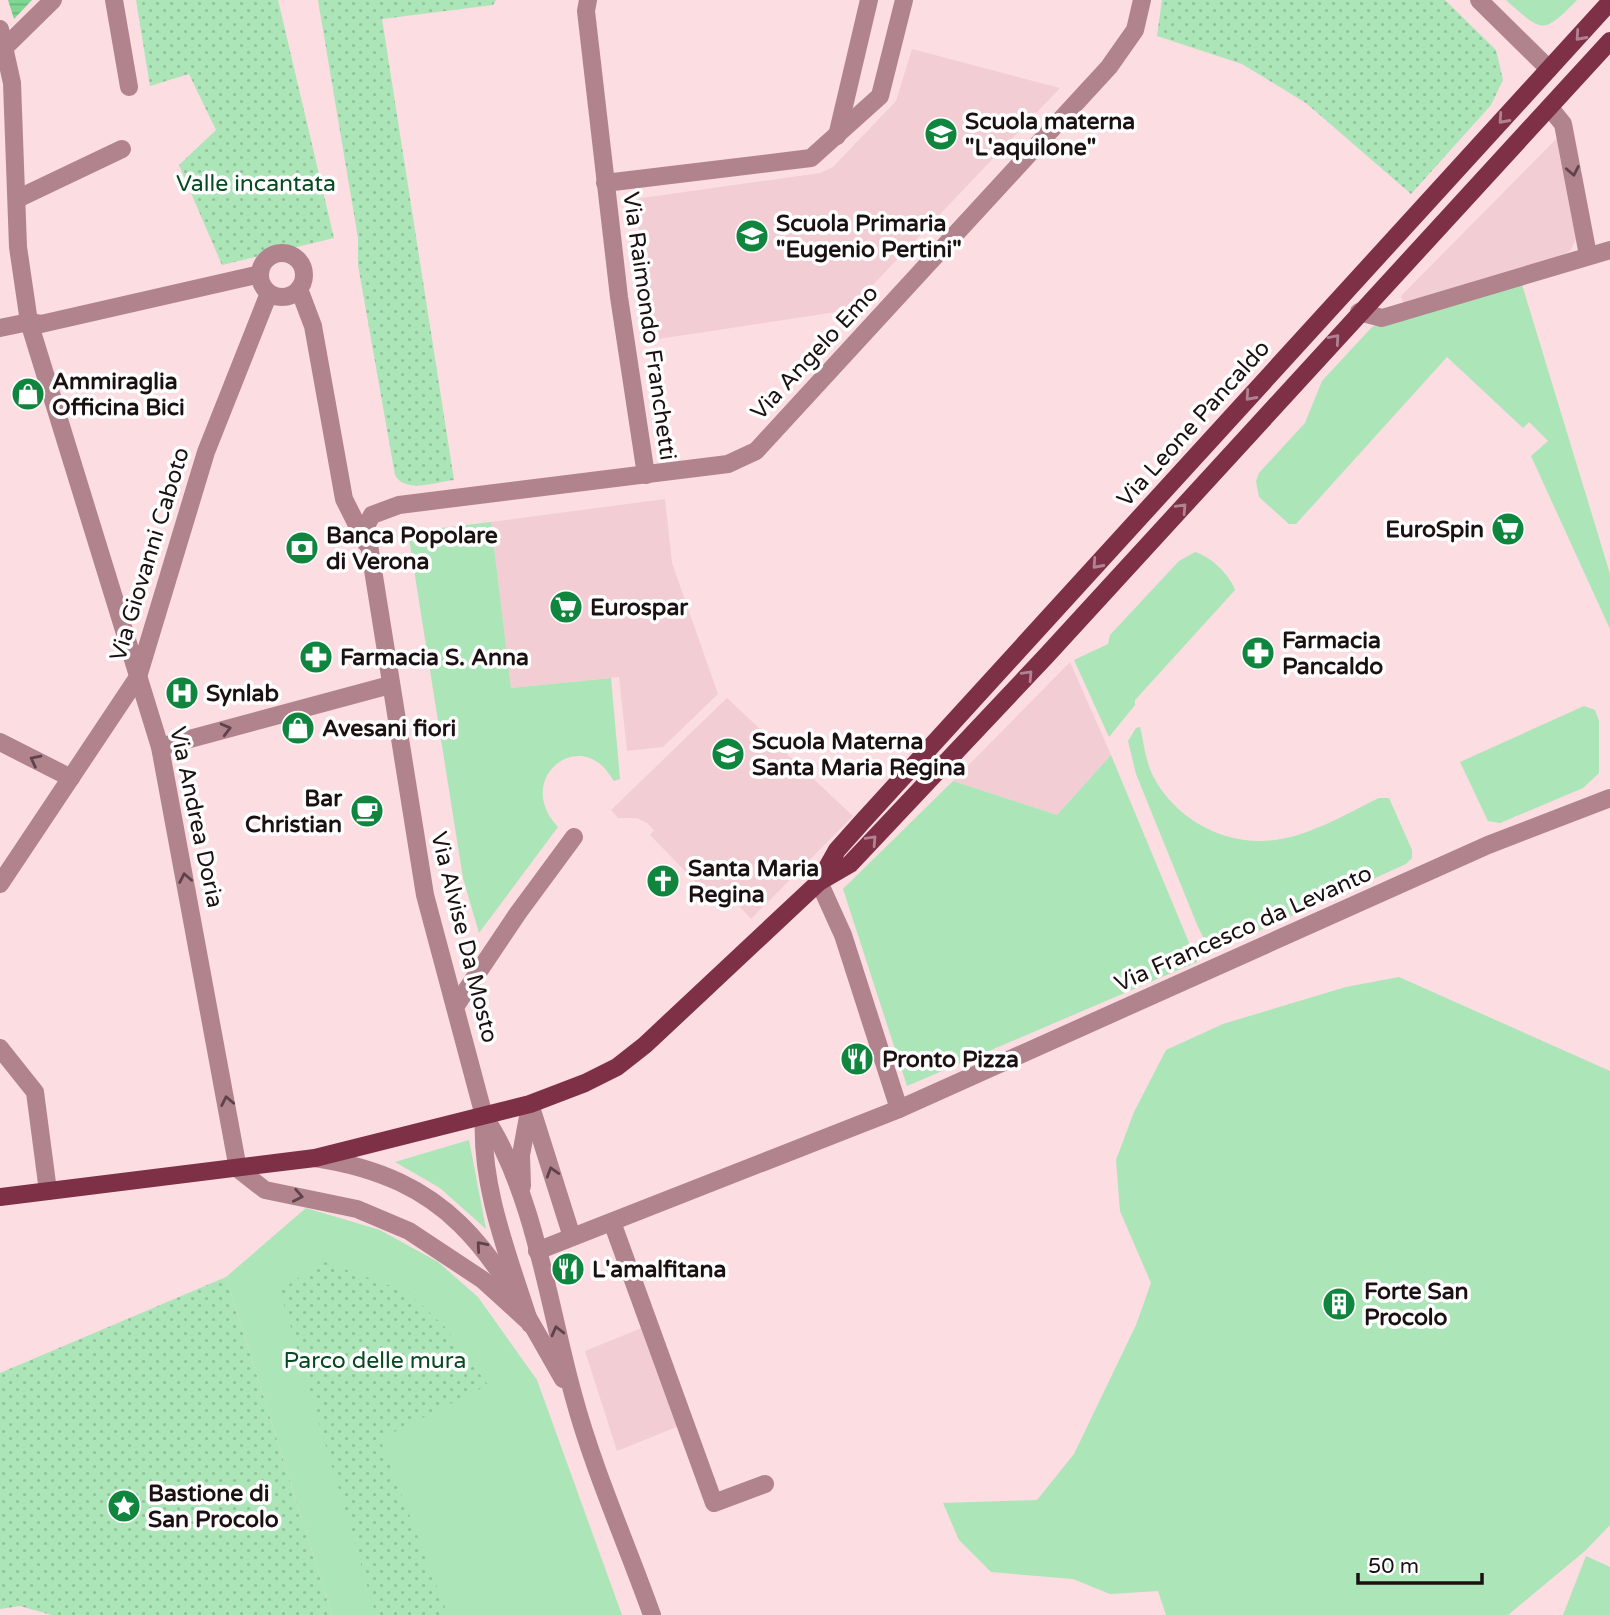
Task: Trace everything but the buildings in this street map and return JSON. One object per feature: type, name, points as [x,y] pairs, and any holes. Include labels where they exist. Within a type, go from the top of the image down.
[{"type":"main road","name":"Via Leone Pancaldo","points":[[819,882],[837,850],[854,831],[1610,2]]},
{"type":"main road","name":"Via Leone Pancaldo","points":[[0,1196],[315,1158],[530,1104],[585,1083],[617,1067],[645,1045],[819,882],[850,864],[1047,655],[1610,41]]},
{"type":"main road","points":[[1549,69],[1568,88]]},
{"type":"street","name":"Via Andrea Doria","points":[[53,0],[2,41],[12,83],[18,247],[29,322],[160,747],[238,1169]]},
{"type":"street","points":[[114,0],[129,88]]},
{"type":"street","name":"Via Raimondo Franchetti","points":[[588,0],[586,11],[605,183],[646,475]]},
{"type":"street","points":[[836,136],[869,0]]},
{"type":"street","name":"Via Raimondo Franchetti","points":[[605,183],[811,158],[880,96],[904,0]]},
{"type":"street","name":"Via Angelo Emo","points":[[388,508],[728,464],[756,450],[1109,67],[1135,30],[1142,0]]},
{"type":"street","points":[[1479,0],[1549,69]]},
{"type":"street","points":[[1550,108],[1563,124],[1588,255]]},
{"type":"street","points":[[18,199],[122,149]]},
{"type":"street","points":[[1359,312],[1382,318],[1610,250]]},
{"type":"street","name":"Via Alvise Da Mosto","points":[[260,274],[266,258],[273,254],[290,253],[298,258],[305,273],[299,289],[313,326],[344,499],[368,546]]},
{"type":"street","points":[[0,328],[29,322],[41,324],[260,274],[269,293],[282,297],[299,289]]},
{"type":"street","name":"Via Giovanni Caboto","points":[[0,884],[138,677],[206,452],[269,293]]},
{"type":"street","name":"Via Alvise Da Mosto","points":[[388,508],[372,515],[366,526],[368,546],[425,895],[484,1116]]},
{"type":"street","points":[[160,747],[390,685]]},
{"type":"street","points":[[0,742],[71,778]]},
{"type":"street","name":"Via Francesco da Levanto","points":[[537,1251],[899,1109],[1488,845],[1610,798]]},
{"type":"street","points":[[455,1007],[518,913],[574,837]]},
{"type":"street","points":[[819,882],[843,935],[899,1109]]},
{"type":"street","points":[[0,1048],[35,1092],[48,1191]]},
{"type":"street","points":[[522,1203],[521,1155],[530,1104]]},
{"type":"street","points":[[530,1104],[572,1237]]},
{"type":"street","points":[[484,1116],[482,1146],[497,1220],[530,1324]]},
{"type":"street","points":[[484,1116],[500,1140],[522,1203],[537,1251],[573,1397],[652,1615]]},
{"type":"street","points":[[315,1158],[358,1165],[393,1178],[446,1210],[494,1261],[573,1397]]},
{"type":"street","points":[[238,1169],[265,1190],[357,1209],[409,1231],[483,1280],[530,1324]]},
{"type":"street","points":[[612,1222],[714,1503],[765,1484]]},
{"type":"shaded area","points":[[8,0],[32,0],[14,19]]},
{"type":"shaded area","points":[[912,49],[1060,88],[849,310],[652,340],[635,199],[820,173],[833,167],[896,101]]},
{"type":"shaded area","points":[[1558,137],[1579,232],[1571,250],[1555,260],[1404,306],[1401,296]]},
{"type":"shaded area","points":[[665,499],[672,563],[718,694],[663,747],[627,751],[619,677],[511,688],[491,522]]},
{"type":"shaded area","points":[[1070,662],[1111,755],[1057,815],[953,781]]},
{"type":"shaded area","name":"Scuola Materna Santa Maria Regina","points":[[727,698],[853,816],[751,919],[727,893],[722,898],[716,892],[710,897],[650,835],[654,830],[647,823],[637,818],[618,818],[611,810]]},
{"type":"shaded area","points":[[644,1327],[679,1426],[617,1451],[585,1351]]},
{"type":"green space","name":"Valle incantata","points":[[136,0],[278,0],[334,238],[222,265],[179,165],[216,130],[189,74],[150,86]]},
{"type":"green space","points":[[318,0],[496,0],[493,5],[382,19],[454,480],[413,485],[400,481],[395,475],[358,265],[358,238]]},
{"type":"green space","points":[[1162,0],[1445,0],[1496,50],[1503,80],[1491,105],[1411,194],[1306,103],[1242,64],[1157,36]]},
{"type":"green space","points":[[1506,0],[1577,0],[1556,20],[1542,26],[1527,19]]},
{"type":"green space","points":[[1520,278],[1610,574],[1610,629],[1531,456],[1548,441],[1529,422],[1523,428],[1447,357],[1296,524],[1289,524],[1259,497],[1256,481],[1259,473],[1305,423],[1322,381],[1372,327],[1391,318]]},
{"type":"green space","points":[[491,522],[511,688],[611,678],[620,779],[614,781],[602,766],[587,757],[574,756],[562,760],[552,769],[545,781],[543,795],[547,811],[558,827],[479,933],[463,878],[408,532]]},
{"type":"green space","points":[[1195,552],[1219,567],[1235,590],[1135,700],[1135,705],[1109,737],[1074,660],[1108,644],[1110,635],[1179,561]]},
{"type":"green space","points":[[1584,706],[1595,710],[1599,721],[1599,773],[1583,788],[1500,823],[1488,821],[1460,762]]},
{"type":"green space","points":[[1140,727],[1146,757],[1162,791],[1189,818],[1206,828],[1242,840],[1281,839],[1319,827],[1379,798],[1389,798],[1412,850],[1412,858],[1406,864],[1223,947],[1214,946],[1205,939],[1198,927],[1136,774],[1128,741],[1136,728]]},
{"type":"green space","points":[[1111,755],[1197,962],[907,1086],[843,889],[953,781],[1057,815]]},
{"type":"green space","points":[[1399,977],[1610,1071],[1610,1525],[1585,1551],[1508,1615],[1166,1615],[1158,1591],[1110,1594],[1073,1579],[991,1572],[959,1540],[943,1503],[1037,1500],[1074,1454],[1136,1325],[1151,1283],[1120,1211],[1116,1160],[1134,1112],[1166,1050],[1223,1024],[1346,987]]},
{"type":"green space","points":[[469,1140],[486,1229],[440,1188],[395,1162]]},
{"type":"green space","points":[[306,1208],[380,1230],[438,1262],[478,1297],[537,1380],[622,1615],[332,1615],[226,1277]]},
{"type":"green space","name":"Parco delle mura","points":[[322,1261],[408,1292],[446,1328],[488,1385],[380,1439],[448,1615],[376,1615],[280,1291]]},
{"type":"green space","name":"Parco delle mura","points":[[226,1277],[332,1615],[52,1615],[20,1606],[0,1609],[0,1373]]},
{"type":"green space","points":[[1586,1556],[1610,1567],[1610,1615],[1563,1615]]},
{"type":"place","name":"Scuola materna \"L'aquilone\"","points":[[941,134]]},
{"type":"place","name":"Scuola Primaria \"Eugenio Pertini\"","points":[[752,236]]},
{"type":"place","name":"Ammiraglia Officina Bici","points":[[28,394]]},
{"type":"place","name":"EuroSpin","points":[[1508,529]]},
{"type":"place","name":"Banca Popolare di Verona","points":[[302,548]]},
{"type":"place","name":"Eurospar","points":[[566,607]]},
{"type":"place","name":"Farmacia Pancaldo","points":[[1258,653]]},
{"type":"place","name":"Farmacia S. Anna","points":[[316,657]]},
{"type":"place","name":"Synlab","points":[[182,693]]},
{"type":"place","name":"Avesani fiori","points":[[298,728]]},
{"type":"place","name":"Scuola Materna Santa Maria Regina","points":[[728,754]]},
{"type":"place","name":"Bar Christian","points":[[367,811]]},
{"type":"place","name":"Santa Maria Regina","points":[[663,881]]},
{"type":"place","name":"Pronto Pizza","points":[[857,1059]]},
{"type":"place","name":"L'amalfitana","points":[[568,1269]]},
{"type":"place","name":"Forte San Procolo","points":[[1339,1304]]},
{"type":"place","name":"Bastione di San Procolo","points":[[124,1506]]}]
